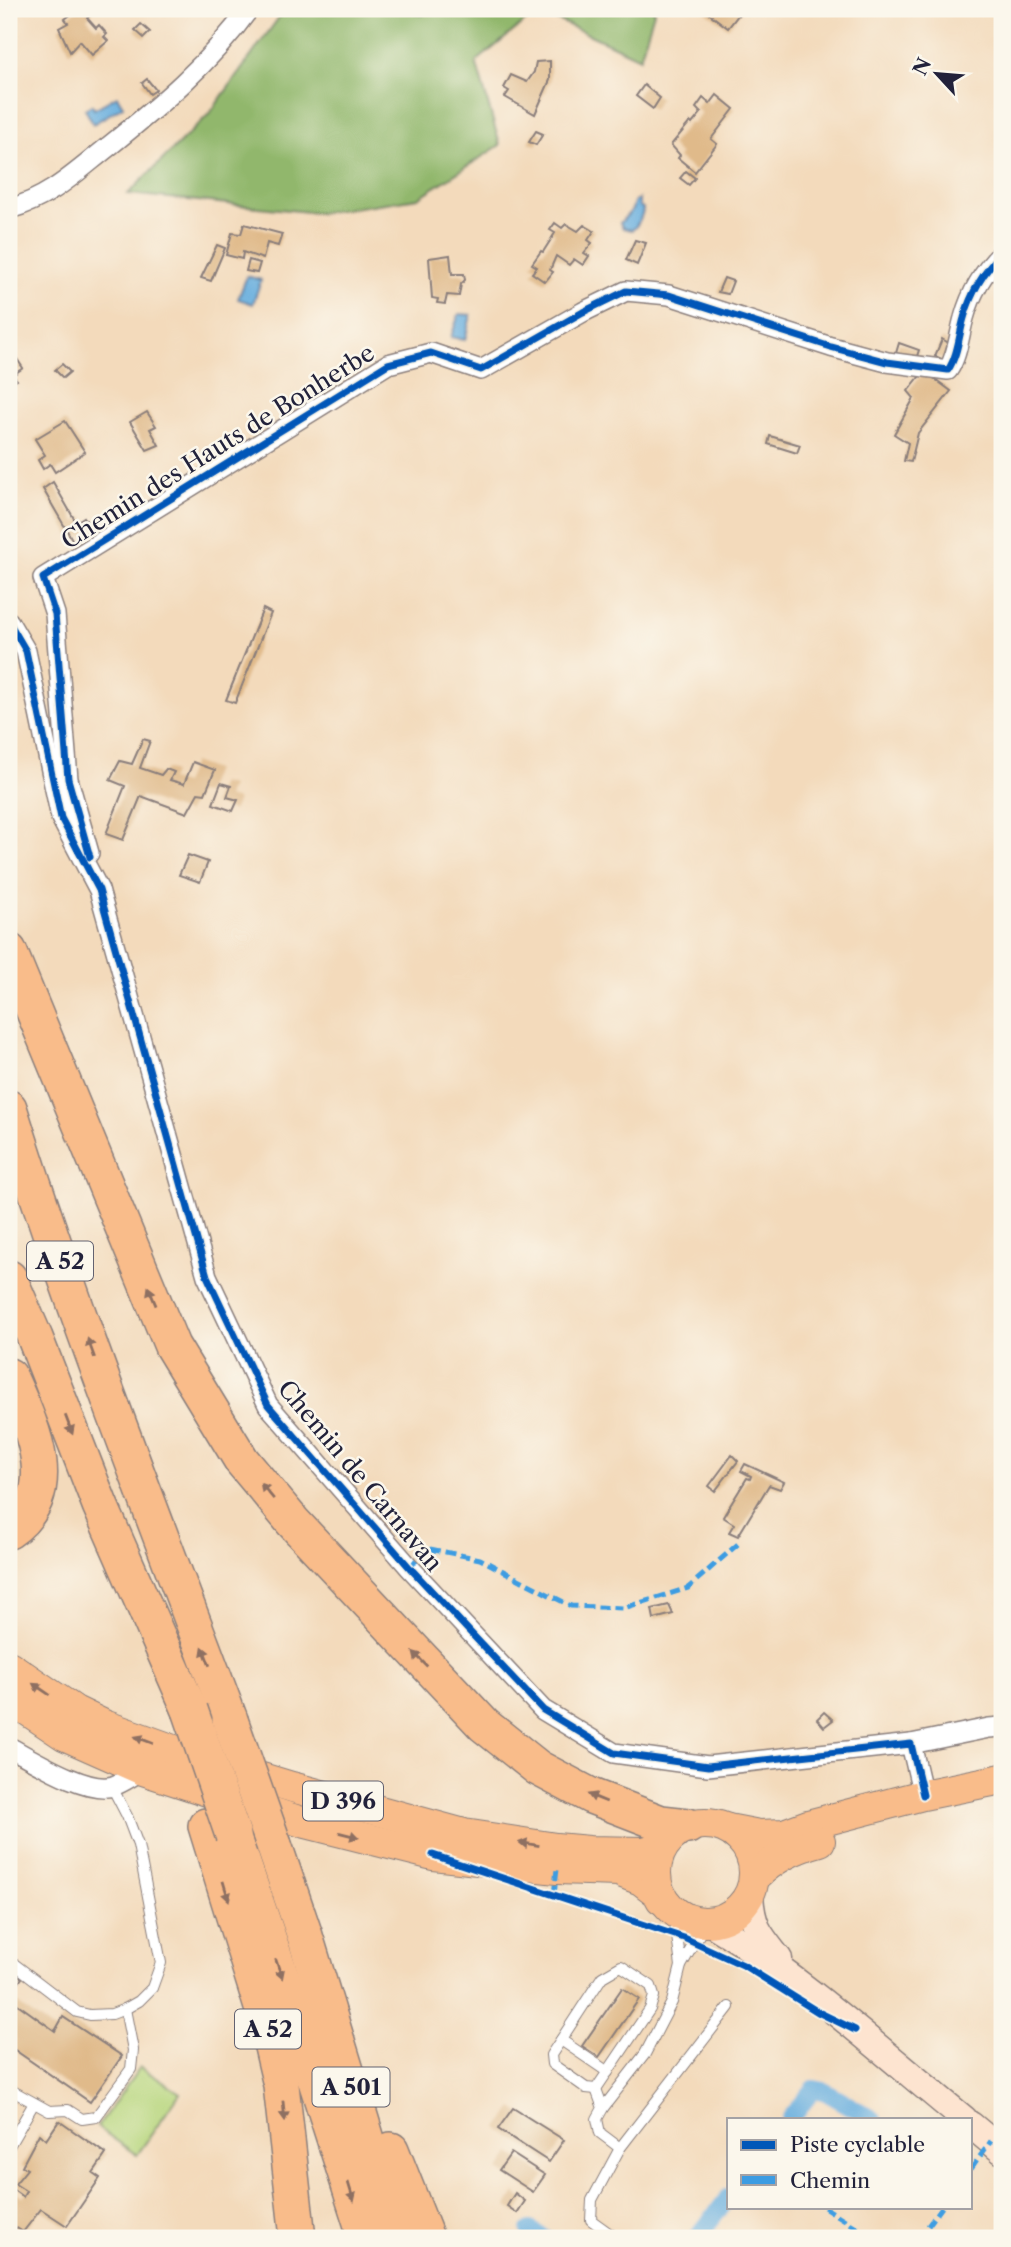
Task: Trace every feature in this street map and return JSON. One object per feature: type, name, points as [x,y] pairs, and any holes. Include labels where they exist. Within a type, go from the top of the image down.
[{"type":"highway","points":[[9,951],[172,1346],[242,1461],[310,1541],[484,1725],[538,1768],[591,1796],[661,1823],[675,1837]]},
{"type":"highway","name":"A 52","points":[[9,1108],[33,1184],[230,1720],[305,1936],[426,2238]]},
{"type":"highway","name":"A 52","points":[[9,1278],[100,1505]]},
{"type":"highway","points":[[9,1376],[27,1419],[40,1477],[36,1498],[26,1516],[9,1531]]},
{"type":"highway","name":"A 501","points":[[100,1505],[178,1706],[220,1831],[302,2037],[366,2238]]},
{"type":"highway","name":"A 52","points":[[220,1831],[278,2071],[298,2238]]},
{"type":"highway","name":"A 501","points":[[305,1936],[397,2238]]},
{"type":"main road","name":"D 396","points":[[9,1666],[75,1711],[104,1725],[202,1760],[464,1834],[556,1849],[644,1852],[675,1837]]},
{"type":"main road","name":"D 396","points":[[9,1698],[64,1735],[143,1770],[302,1822],[433,1855],[557,1869],[618,1871],[641,1880],[658,1893],[668,1906]]},
{"type":"main road","points":[[1002,1779],[923,1795],[784,1834],[759,1835],[715,1824],[701,1824],[675,1837],[656,1864],[656,1882],[668,1906],[690,1921],[708,1923],[726,1919],[740,1909],[752,1886],[770,1862],[790,1851],[1002,1788]]},
{"type":"main road","points":[[728,1829],[743,1841],[752,1858],[751,1917],[758,1934],[811,1993]]},
{"type":"main road","points":[[708,1923],[743,1942],[811,1993],[963,2118]]},
{"type":"main road","points":[[972,2126],[1002,2151]]},
{"type":"street","points":[[9,209],[51,193],[163,103],[231,34],[249,9]]},
{"type":"street","name":"Chemin des Hauts de Bonherbe","points":[[99,890],[68,779],[55,614],[43,578],[388,364],[430,353],[481,370],[583,312],[626,291],[669,295],[831,347],[887,362],[948,370],[953,363],[976,286],[1002,253]]},
{"type":"street","name":"Chemin de Carnavan","points":[[9,622],[26,651],[61,818],[99,890],[207,1276],[268,1405],[410,1568],[543,1710],[614,1753],[708,1766],[911,1744],[1002,1727]]},
{"type":"street","points":[[911,1744],[923,1795]]},
{"type":"street","points":[[9,1748],[75,1780],[96,1786],[112,1787],[143,1770]]},
{"type":"lane","points":[[9,1960],[77,2012],[90,2015],[111,2014],[125,2009],[139,2001],[152,1988],[161,1963],[138,1846],[112,1787]]},
{"type":"lane","points":[[668,1906],[681,1966]]},
{"type":"lane","points":[[620,2148],[600,2133],[597,2119],[645,2054],[673,2002],[681,1966],[708,1923]]},
{"type":"lane","points":[[621,1966],[651,1986],[653,1996],[650,2009],[596,2089],[586,2088],[552,2064],[551,2055],[602,1977],[621,1966]]},
{"type":"lane","points":[[616,2238],[591,2220],[592,2200],[620,2148],[729,2007]]},
{"type":"lane","points":[[9,2090],[49,2110],[68,2110],[82,2119],[96,2117],[131,2069],[133,2050],[125,2009]]},
{"type":"lane","points":[[561,2040],[608,2072]]},
{"type":"lane","points":[[596,2089],[603,2108]]},
{"type":"lane","points":[[9,2146],[34,2103]]},
{"type":"green space","points":[[285,9],[396,9],[423,15],[427,9],[655,9],[640,58],[538,11],[476,62],[500,145],[418,198],[319,213],[128,194],[210,113]]},
{"type":"green space","points":[[140,2067],[180,2093],[137,2155],[97,2127]]},
{"type":"water","points":[[117,96],[123,106],[93,124],[85,109],[92,105],[94,109]]},
{"type":"water","points":[[639,199],[639,206],[643,208],[639,221],[632,230],[623,228],[620,223]]},
{"type":"water","points":[[247,276],[261,280],[253,304],[238,299]]},
{"type":"water","points":[[459,314],[471,315],[465,340],[451,337]]},
{"type":"building","points":[[78,9],[89,9],[93,13],[87,18],[96,28],[99,25],[107,34],[104,37],[108,41],[92,55],[80,41],[70,52],[59,28],[68,23],[65,19]]},
{"type":"building","points":[[703,9],[740,9],[742,10],[728,28]]},
{"type":"building","points":[[141,24],[150,32],[144,38],[135,30]]},
{"type":"building","points":[[550,61],[550,80],[535,114],[505,97],[509,91],[504,88],[511,75],[527,82],[534,72],[536,62]]},
{"type":"building","points":[[147,79],[156,90],[150,94],[142,83]]},
{"type":"building","points":[[644,85],[660,98],[653,109],[636,96]]},
{"type":"building","points":[[717,95],[734,109],[711,139],[717,144],[695,172],[678,158],[680,155],[671,145],[701,113],[696,108],[703,98],[710,104]]},
{"type":"building","points":[[536,131],[543,134],[536,145],[529,142]]},
{"type":"building","points":[[686,171],[695,178],[689,185],[680,178]]},
{"type":"building","points":[[555,223],[562,228],[566,224],[578,231],[584,225],[594,231],[588,240],[592,243],[584,253],[589,256],[583,265],[574,259],[569,265],[556,256],[550,270],[553,272],[545,282],[532,273],[537,267],[532,264],[555,233],[550,230]]},
{"type":"building","points":[[244,224],[282,234],[278,246],[267,243],[263,259],[243,252],[242,259],[226,255],[232,233],[241,234]]},
{"type":"building","points":[[635,240],[646,243],[637,265],[626,260]]},
{"type":"building","points":[[217,245],[225,248],[211,281],[201,278]]},
{"type":"building","points":[[450,255],[452,274],[464,274],[465,280],[461,284],[459,296],[447,295],[445,304],[437,303],[438,299],[432,298],[429,258]]},
{"type":"building","points":[[249,260],[260,263],[257,273],[246,271]]},
{"type":"building","points":[[724,278],[733,281],[728,294],[718,292]]},
{"type":"building","points":[[942,339],[952,345],[946,361],[935,356]]},
{"type":"building","points":[[899,343],[919,350],[916,359],[896,353]]},
{"type":"building","points":[[17,359],[23,368],[13,375],[17,380],[12,383],[14,388],[9,392],[9,364]]},
{"type":"building","points":[[62,364],[70,372],[63,378],[55,370]]},
{"type":"building","points":[[924,371],[951,391],[918,433],[911,462],[904,461],[908,443],[894,434],[914,398],[908,391]]},
{"type":"building","points":[[147,412],[156,426],[150,429],[159,445],[147,450],[130,422]]},
{"type":"building","points":[[65,421],[85,452],[55,472],[50,464],[43,469],[38,460],[45,455],[35,439]]},
{"type":"building","points":[[770,436],[800,445],[797,453],[768,444]]},
{"type":"building","points":[[53,482],[76,522],[84,517],[92,530],[73,541],[43,489]]},
{"type":"building","points":[[263,609],[271,613],[235,703],[226,700]]},
{"type":"building","points":[[143,739],[150,741],[140,768],[161,775],[166,769],[174,772],[170,780],[184,784],[193,762],[215,770],[205,794],[198,793],[187,813],[141,796],[123,840],[106,834],[125,786],[110,780],[120,761],[132,764]]},
{"type":"building","points":[[221,783],[231,786],[227,797],[238,800],[233,811],[213,804]]},
{"type":"building","points":[[188,855],[208,862],[200,882],[179,875]]},
{"type":"building","points":[[732,1455],[738,1461],[715,1491],[709,1486]]},
{"type":"building","points":[[745,1464],[784,1482],[780,1489],[769,1485],[738,1536],[729,1532],[734,1524],[723,1517],[747,1478],[750,1479],[751,1476],[741,1471]]},
{"type":"building","points":[[669,1605],[673,1614],[654,1619],[652,1609]]},
{"type":"building","points":[[824,1712],[833,1720],[824,1727],[817,1719]]},
{"type":"building","points":[[9,1968],[22,1978],[9,1996]]},
{"type":"building","points":[[622,1988],[639,1999],[599,2057],[582,2046]]},
{"type":"building","points":[[12,2000],[55,2031],[63,2017],[122,2056],[90,2102],[9,2046],[9,2004]]},
{"type":"building","points":[[513,2108],[564,2140],[549,2162],[498,2129]]},
{"type":"building","points":[[59,2121],[106,2154],[93,2173],[100,2178],[67,2226],[41,2209],[23,2232],[9,2223],[9,2187],[23,2197],[26,2191],[15,2184],[27,2169],[22,2166],[39,2134],[46,2140]]},
{"type":"building","points":[[511,2153],[545,2175],[533,2192],[499,2170]]},
{"type":"building","points":[[515,2193],[525,2201],[517,2213],[507,2206]]},
{"type":"waterway","points":[[791,2118],[814,2089],[824,2091],[871,2118]]},
{"type":"waterway","points":[[697,2238],[727,2200]]},
{"type":"waterway","points":[[530,2230],[545,2238]]},
{"type":"marked path","points":[[410,1568],[425,1548],[480,1559],[571,1606],[624,1608],[688,1588],[738,1544]]},
{"type":"marked path","points":[[554,1895],[557,1869]]},
{"type":"marked path","points":[[972,2168],[991,2141]]},
{"type":"marked path","points":[[826,2208],[874,2238]]},
{"type":"marked path","points":[[919,2238],[941,2208]]},
{"type":"cycle path","points":[[90,857],[68,779],[55,614],[43,578],[388,364],[431,353],[481,370],[583,312],[626,291],[669,295],[831,347],[887,362],[948,370],[974,291],[983,275],[1002,253]]},
{"type":"cycle path","points":[[9,622],[26,651],[61,818],[99,890],[207,1276],[268,1405],[410,1568],[543,1710],[614,1753],[708,1766],[911,1744],[923,1795]]},
{"type":"cycle path","points":[[433,1855],[684,1938],[743,1965],[818,2012],[855,2030]]}]
